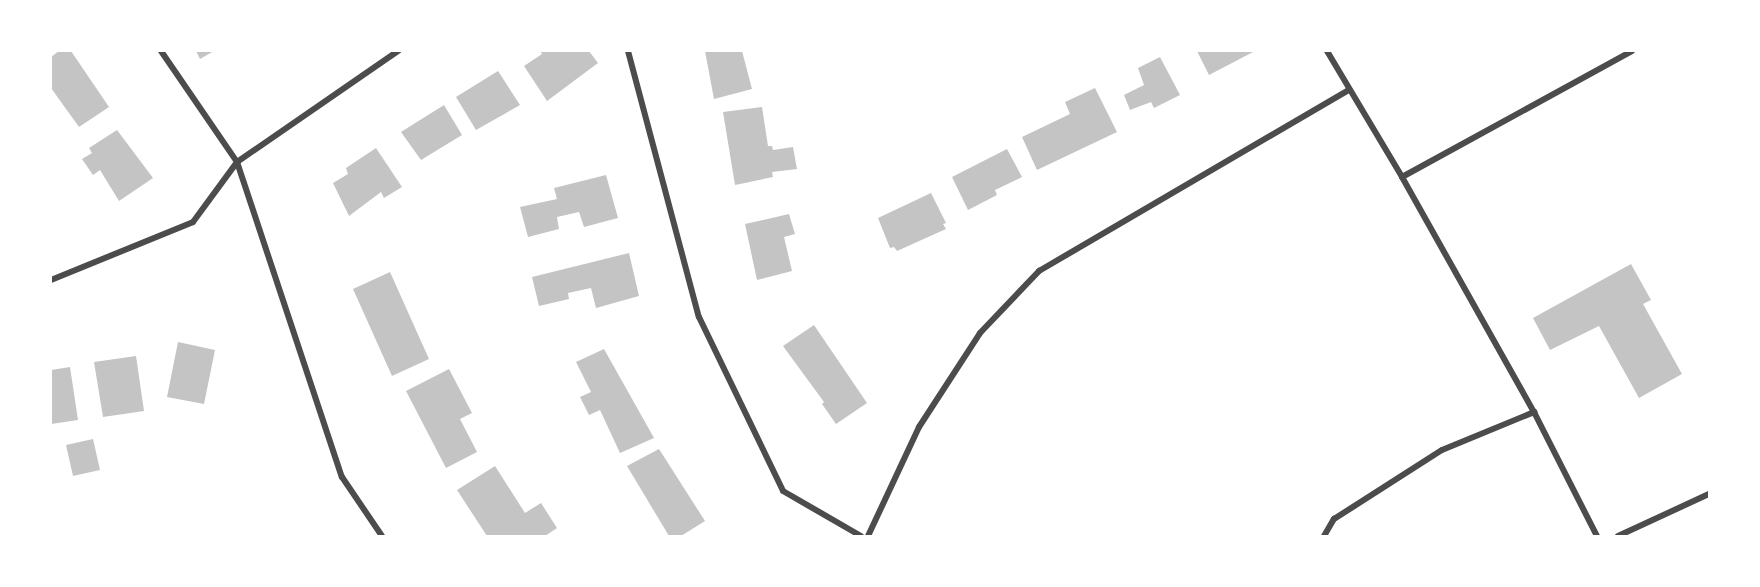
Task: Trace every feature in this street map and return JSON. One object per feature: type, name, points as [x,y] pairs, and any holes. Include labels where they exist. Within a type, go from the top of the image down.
[{"type":"street","points":[[161,51],[237,162],[342,477],[382,536]]},
{"type":"street","points":[[51,280],[193,222],[237,162],[398,51]]},
{"type":"street","points":[[628,51],[699,317],[783,491],[861,536]]},
{"type":"street","points":[[1327,51],[1348,90],[1402,177],[1534,412],[1597,536]]},
{"type":"street","points":[[1402,177],[1632,51]]},
{"type":"street","points":[[868,536],[919,427],[980,333],[1039,271],[1348,90]]},
{"type":"street","points":[[1324,536],[1334,519],[1442,450],[1534,412]]},
{"type":"street","points":[[1618,536],[1709,494]]},
{"type":"building","points":[[59,51],[71,51],[109,107],[79,127],[51,88],[51,57]]},
{"type":"building","points":[[196,51],[214,51],[200,59]]},
{"type":"building","points":[[540,51],[589,51],[598,63],[547,101],[524,66],[542,54]]},
{"type":"building","points":[[705,51],[742,51],[752,89],[714,99]]},
{"type":"building","points":[[1197,51],[1255,51],[1209,75]]},
{"type":"building","points":[[1160,57],[1180,95],[1154,108],[1151,102],[1130,110],[1124,95],[1144,85],[1138,68]]},
{"type":"building","points":[[498,71],[520,105],[476,130],[456,97]]},
{"type":"building","points":[[1095,88],[1117,132],[1037,170],[1022,137],[1070,114],[1065,102]]},
{"type":"building","points":[[444,105],[462,135],[421,160],[401,132]]},
{"type":"building","points":[[762,107],[768,146],[772,146],[773,150],[793,147],[797,169],[772,172],[773,177],[735,185],[723,112]]},
{"type":"building","points":[[117,130],[153,178],[119,201],[100,170],[93,175],[82,159],[92,153],[89,148]]},
{"type":"building","points":[[376,148],[402,187],[384,198],[381,192],[349,216],[333,183],[348,174],[346,168]]},
{"type":"building","points":[[1007,149],[1022,177],[995,190],[997,195],[968,210],[952,177]]},
{"type":"building","points":[[606,175],[618,218],[584,227],[579,212],[557,217],[559,229],[528,237],[520,207],[557,199],[554,188]]},
{"type":"building","points":[[931,193],[946,223],[943,224],[946,229],[897,251],[894,247],[890,248],[878,218]]},
{"type":"building","points":[[789,214],[795,234],[784,237],[792,271],[757,280],[745,224]]},
{"type":"building","points":[[629,253],[639,296],[596,308],[591,288],[568,293],[569,299],[539,306],[532,277]]},
{"type":"building","points":[[1631,264],[1651,300],[1643,304],[1682,374],[1639,398],[1599,326],[1550,350],[1533,318]]},
{"type":"building","points":[[390,272],[429,359],[392,376],[353,289]]},
{"type":"building","points":[[814,325],[867,403],[836,424],[822,404],[824,402],[783,346]]},
{"type":"building","points":[[178,342],[215,350],[204,404],[167,397]]},
{"type":"building","points":[[604,349],[654,438],[620,453],[600,410],[589,415],[580,397],[591,392],[576,362]]},
{"type":"building","points":[[136,356],[144,411],[103,417],[94,362]]},
{"type":"building","points":[[70,367],[78,420],[51,424],[51,370]]},
{"type":"building","points":[[449,369],[472,413],[460,419],[477,452],[446,468],[406,391]]},
{"type":"building","points":[[93,439],[100,470],[73,476],[66,445]]},
{"type":"building","points":[[659,449],[705,521],[681,536],[669,536],[627,466]]},
{"type":"building","points":[[495,466],[525,513],[541,503],[557,528],[545,536],[487,536],[457,490]]}]
